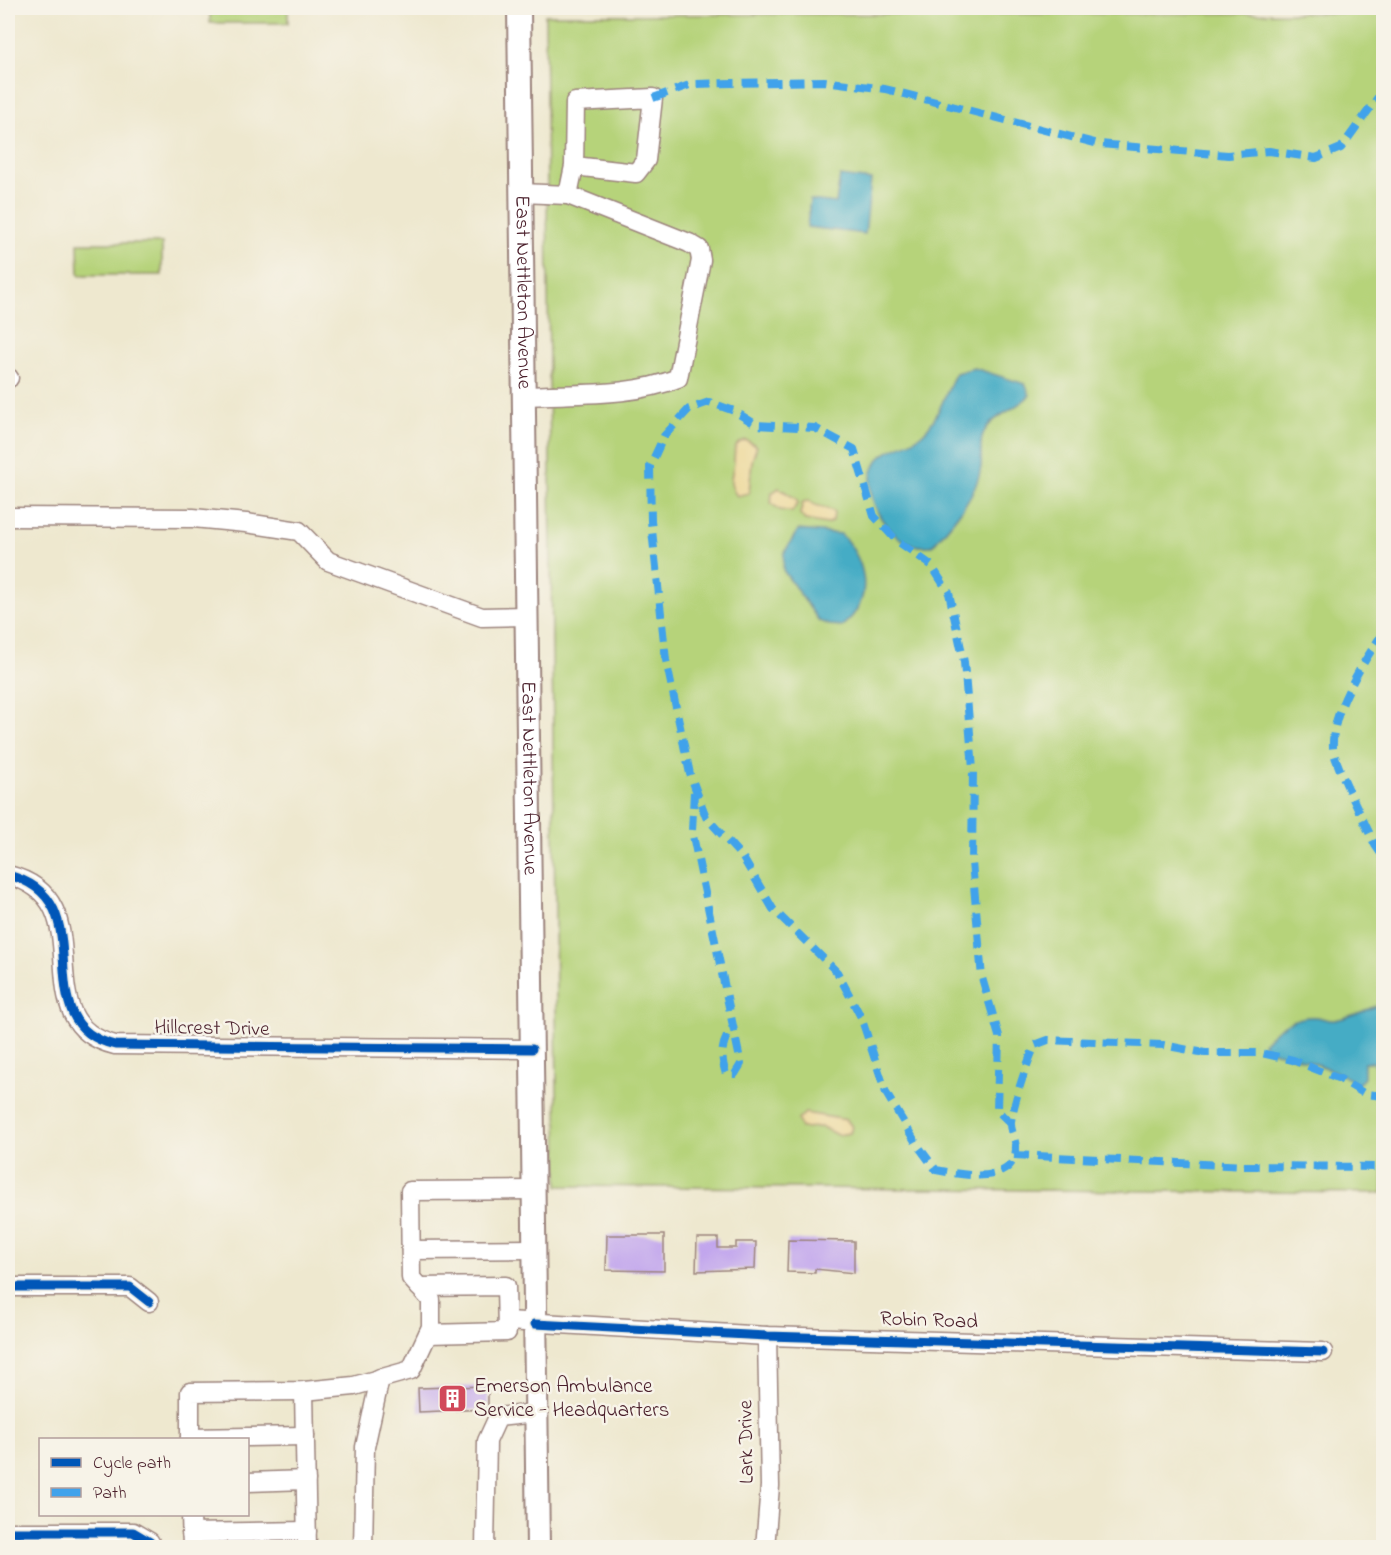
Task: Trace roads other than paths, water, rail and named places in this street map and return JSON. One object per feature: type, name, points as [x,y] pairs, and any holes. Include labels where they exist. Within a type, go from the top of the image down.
[{"type":"main road","name":"East Nettleton Avenue","points":[[519,8],[538,1548]]},
{"type":"street","points":[[568,195],[574,166],[574,102],[653,98],[646,160],[636,173],[574,166]]},
{"type":"street","points":[[521,193],[568,195],[699,249],[701,260],[678,378],[659,386],[638,389],[525,396]]},
{"type":"street","points":[[8,517],[194,518],[246,522],[299,531],[328,561],[482,617],[527,616]]},
{"type":"street","name":"Hillcrest Drive","points":[[8,875],[33,884],[51,901],[62,930],[64,987],[68,1003],[79,1023],[103,1042],[115,1045],[227,1048],[532,1049]]},
{"type":"street","points":[[190,1438],[189,1392],[304,1391],[354,1386],[411,1370],[431,1327],[431,1300],[411,1278],[410,1191],[534,1191]]},
{"type":"street","points":[[411,1250],[535,1249]]},
{"type":"street","points":[[419,1287],[506,1286],[507,1332],[428,1334]]},
{"type":"street","points":[[8,1287],[130,1287],[149,1302]]},
{"type":"street","name":"Robin Road","points":[[507,1321],[767,1336],[1323,1352]]},
{"type":"street","name":"Lark Drive","points":[[765,1548],[770,1485],[767,1336]]},
{"type":"street","points":[[363,1548],[365,1447],[380,1378]]},
{"type":"street","points":[[191,1532],[307,1539],[304,1391]]},
{"type":"street","points":[[485,1548],[487,1441],[498,1418],[536,1413]]},
{"type":"street","points":[[228,1438],[305,1436]]},
{"type":"street","points":[[249,1482],[306,1480]]},
{"type":"street","points":[[8,1532],[133,1532],[150,1542],[152,1548]]},
{"type":"water","points":[[840,176],[871,180],[865,234],[807,227],[810,200],[836,203]]},
{"type":"water","points":[[974,368],[1025,384],[1030,395],[998,417],[983,434],[979,478],[969,499],[955,519],[932,546],[914,545],[894,534],[879,514],[871,490],[874,467],[883,455],[922,434],[933,421],[956,373]]},
{"type":"water","points":[[798,530],[841,534],[857,557],[864,581],[863,593],[852,616],[842,626],[819,621],[783,570],[784,553]]},
{"type":"water","points":[[1383,1003],[1383,1089],[1373,1062],[1364,1062],[1364,1078],[1358,1084],[1314,1063],[1268,1050],[1263,1043],[1274,1032],[1294,1020],[1316,1017],[1335,1020]]},
{"type":"place","name":"Emerson Ambulance Service - Headquarters","points":[[453,1399]]}]
